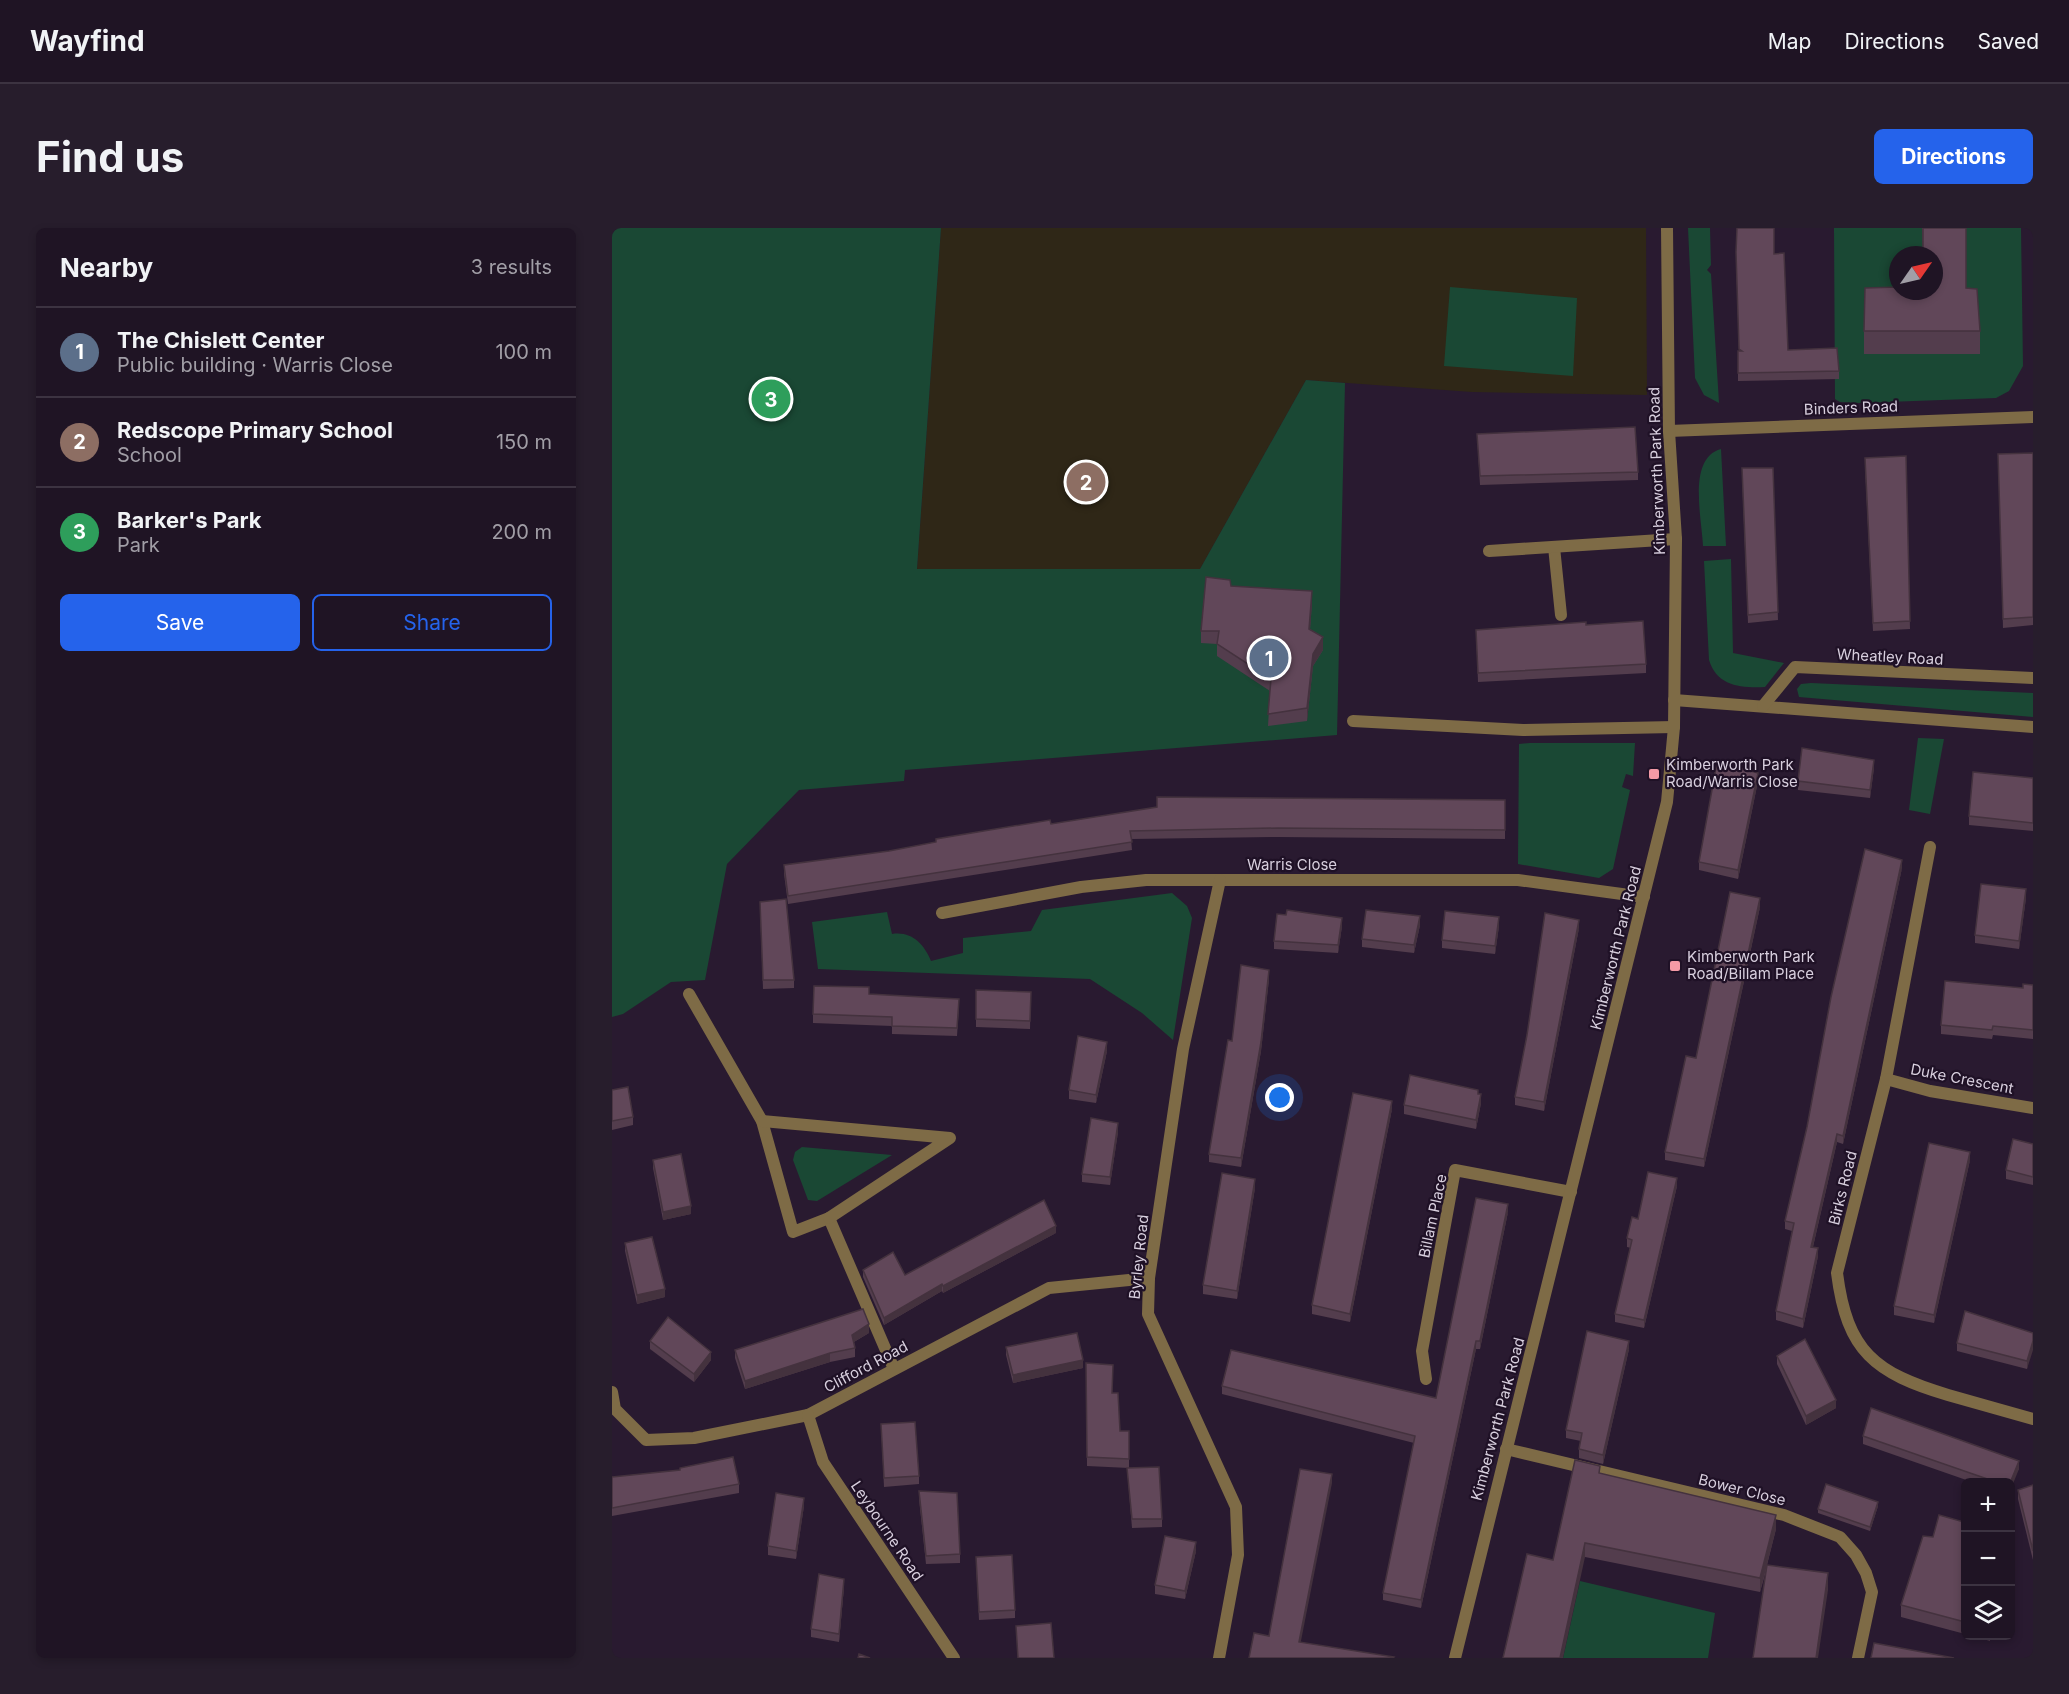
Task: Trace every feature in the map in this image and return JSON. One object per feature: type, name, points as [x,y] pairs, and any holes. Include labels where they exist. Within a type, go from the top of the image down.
[{"type":"street","name":"Kimberworth Park Road","points":[[1455,1658],[1667,801],[1674,727],[1676,539],[1670,431],[1667,228]]},
{"type":"street","name":"Binders Road","points":[[1670,431],[2033,417]]},
{"type":"street","points":[[1489,551],[1676,539]]},
{"type":"street","points":[[1554,547],[1561,615]]},
{"type":"street","name":"Wheatley Road","points":[[1763,706],[1795,667],[2033,678]]},
{"type":"street","points":[[1674,700],[2033,727]]},
{"type":"street","points":[[1353,721],[1523,730],[1674,727]]},
{"type":"street","name":"Birks Road","points":[[1930,847],[1886,1079],[1837,1273],[1841,1306],[1859,1345],[1881,1369],[1908,1383],[2033,1419]]},
{"type":"street","name":"Warris Close","points":[[942,913],[1081,887],[1146,880],[1518,880],[1644,897]]},
{"type":"street","name":"Byrley Road","points":[[1219,1658],[1238,1555],[1236,1507],[1148,1314],[1149,1278],[1182,1049],[1220,880]]},
{"type":"street","points":[[689,994],[762,1121],[793,1232],[828,1218],[950,1138],[762,1121]]},
{"type":"street","name":"Duke Crescent","points":[[1886,1079],[1930,1091],[2033,1108]]},
{"type":"street","name":"Billam Place","points":[[1426,1379],[1422,1351],[1455,1170],[1571,1192]]},
{"type":"street","points":[[828,1218],[894,1369]]},
{"type":"street","name":"Clifford Road","points":[[612,1392],[615,1409],[646,1440],[694,1438],[808,1415],[1049,1288],[1149,1278]]},
{"type":"street","name":"Leybourne Road","points":[[808,1415],[823,1462],[954,1658]]},
{"type":"street","name":"Bower Close","points":[[1506,1449],[1784,1515],[1840,1537],[1856,1555],[1866,1573],[1872,1592],[1858,1658]]},
{"type":"shaded area","points":[[941,228],[1646,228],[1647,395],[1472,392],[1306,380],[1200,569],[917,569]]},
{"type":"green space","points":[[612,228],[941,228],[917,569],[1200,569],[1306,380],[1345,383],[1337,735],[905,770],[904,781],[799,790],[727,864],[705,980],[671,982],[623,1014],[612,1017]]},
{"type":"green space","points":[[1688,228],[1710,228],[1711,265],[1707,270],[1711,274],[1719,403],[1704,395],[1695,378]]},
{"type":"green space","points":[[1834,228],[2021,228],[2023,366],[2009,391],[1996,398],[1840,402],[1835,399]]},
{"type":"green space","points":[[1450,287],[1577,298],[1573,376],[1444,366]]},
{"type":"green space","points":[[1721,449],[1726,546],[1703,546],[1699,506],[1700,477],[1710,455]]},
{"type":"green space","points":[[1731,559],[1733,653],[1784,663],[1765,687],[1731,684],[1718,675],[1709,660],[1704,561]]},
{"type":"green space","points":[[1801,684],[2033,693],[2033,717],[1799,697],[1797,689]]},
{"type":"green space","points":[[1918,738],[1944,739],[1930,814],[1909,810]]},
{"type":"green space","points":[[1635,743],[1633,776],[1626,774],[1622,787],[1630,790],[1613,869],[1599,878],[1518,864],[1519,744]]},
{"type":"green space","points":[[1172,893],[1187,906],[1192,918],[1173,1040],[1142,1013],[1090,979],[818,969],[812,922],[887,912],[892,934],[906,935],[916,940],[925,949],[931,961],[963,953],[963,938],[1031,931],[1042,910]]},
{"type":"green space","points":[[802,1147],[892,1155],[817,1201],[808,1200],[793,1160],[795,1152]]},
{"type":"green space","points":[[1580,1581],[1715,1613],[1708,1658],[1563,1658]]},
{"type":"building","points":[[1737,228],[1774,228],[1774,254],[1784,253],[1788,350],[1837,348],[1839,371],[1738,373],[1738,351],[1742,351],[1739,349]]},
{"type":"building","points":[[1923,228],[1966,228],[1966,288],[1977,289],[1980,331],[1864,331],[1865,288],[1889,287],[1889,300],[1943,300],[1943,246],[1923,246]]},
{"type":"building","points":[[1635,427],[1638,472],[1480,476],[1477,434]]},
{"type":"building","points":[[2033,453],[2033,617],[2003,619],[1998,454]]},
{"type":"building","points":[[1906,456],[1910,621],[1873,623],[1865,458]]},
{"type":"building","points":[[1742,468],[1773,468],[1778,612],[1748,615]]},
{"type":"building","points":[[1206,577],[1230,580],[1231,586],[1312,591],[1309,629],[1323,637],[1313,654],[1307,708],[1268,714],[1271,679],[1217,644],[1219,631],[1201,631]]},
{"type":"building","points":[[1643,621],[1646,664],[1478,673],[1476,630],[1586,622],[1586,625]]},
{"type":"building","points":[[1802,748],[1874,760],[1870,790],[1798,781]]},
{"type":"building","points":[[1717,762],[1758,773],[1738,870],[1699,862]]},
{"type":"building","points":[[1973,772],[2033,778],[2033,823],[1969,816]]},
{"type":"building","points":[[1157,797],[1505,800],[1505,830],[1278,828],[1130,831],[1132,842],[788,896],[784,865],[889,851],[936,842],[936,839],[1050,820],[1051,824],[1157,807]]},
{"type":"building","points":[[1865,849],[1902,860],[1843,1136],[1837,1134],[1811,1247],[1818,1248],[1803,1319],[1776,1311],[1794,1223],[1785,1221],[1807,1127],[1831,997]]},
{"type":"building","points":[[1981,884],[2026,889],[2019,941],[1975,935]]},
{"type":"building","points":[[1730,892],[1760,898],[1704,1159],[1665,1152],[1686,1056],[1696,1058]]},
{"type":"building","points":[[786,899],[794,980],[763,980],[760,902]]},
{"type":"building","points":[[1287,910],[1342,918],[1338,945],[1274,941],[1277,914],[1286,915]]},
{"type":"building","points":[[1366,910],[1420,916],[1414,945],[1362,939]]},
{"type":"building","points":[[1445,911],[1499,917],[1495,946],[1442,940]]},
{"type":"building","points":[[1545,913],[1579,920],[1544,1102],[1515,1097],[1527,1035]]},
{"type":"building","points":[[1241,965],[1269,970],[1261,1042],[1241,1158],[1209,1154],[1228,1040],[1232,1041]]},
{"type":"building","points":[[1945,981],[2023,988],[2023,984],[2033,985],[2033,1030],[1993,1026],[1992,1030],[1941,1025]]},
{"type":"building","points":[[814,986],[869,987],[869,994],[959,999],[957,1028],[892,1026],[892,1017],[813,1014]]},
{"type":"building","points":[[976,990],[1031,992],[1030,1021],[976,1019]]},
{"type":"building","points":[[1078,1036],[1107,1042],[1096,1095],[1069,1090]]},
{"type":"building","points":[[1410,1075],[1478,1090],[1478,1094],[1481,1094],[1476,1120],[1404,1105]]},
{"type":"building","points":[[628,1087],[633,1117],[612,1121],[612,1090]]},
{"type":"building","points":[[1353,1093],[1392,1101],[1350,1314],[1312,1305]]},
{"type":"building","points":[[1091,1118],[1118,1123],[1110,1177],[1082,1174]]},
{"type":"building","points":[[2013,1139],[2033,1144],[2033,1177],[2006,1170]]},
{"type":"building","points":[[1929,1143],[1970,1152],[1934,1315],[1894,1306]]},
{"type":"building","points":[[681,1154],[691,1206],[663,1212],[653,1160]]},
{"type":"building","points":[[1648,1172],[1677,1178],[1644,1320],[1615,1314],[1632,1240],[1627,1238],[1632,1217],[1638,1219]]},
{"type":"building","points":[[1222,1173],[1255,1179],[1237,1291],[1203,1285]]},
{"type":"building","points":[[1476,1198],[1508,1204],[1480,1341],[1476,1341],[1421,1600],[1383,1593],[1415,1436],[1222,1386],[1231,1350],[1436,1398]]},
{"type":"building","points":[[1044,1200],[1056,1226],[943,1286],[942,1284],[884,1318],[863,1270],[893,1252],[905,1275]]},
{"type":"building","points":[[652,1237],[665,1289],[637,1295],[625,1243]]},
{"type":"building","points":[[863,1309],[869,1324],[852,1335],[855,1348],[830,1353],[745,1381],[735,1350]]},
{"type":"building","points":[[1965,1311],[2033,1333],[2027,1361],[1957,1343]]},
{"type":"building","points":[[668,1317],[711,1352],[694,1374],[650,1341]]},
{"type":"building","points":[[1587,1331],[1629,1341],[1603,1455],[1579,1449],[1582,1433],[1566,1430]]},
{"type":"building","points":[[1077,1333],[1083,1360],[1013,1375],[1006,1347]]},
{"type":"building","points":[[1805,1339],[1836,1400],[1806,1416],[1777,1356]]},
{"type":"building","points":[[1086,1363],[1113,1365],[1112,1393],[1118,1393],[1120,1431],[1129,1431],[1129,1459],[1087,1457]]},
{"type":"building","points":[[1871,1408],[2019,1461],[2012,1478],[1984,1478],[1863,1436]]},
{"type":"building","points":[[915,1422],[919,1476],[884,1478],[881,1424]]},
{"type":"building","points":[[733,1457],[739,1484],[612,1508],[612,1477],[680,1470],[680,1468]]},
{"type":"building","points":[[1575,1460],[1600,1466],[1599,1473],[1776,1515],[1760,1578],[1585,1543],[1560,1658],[1503,1658],[1527,1554],[1553,1560]]},
{"type":"building","points":[[1159,1467],[1162,1519],[1132,1519],[1127,1468]]},
{"type":"building","points":[[1300,1469],[1332,1474],[1299,1642],[1393,1658],[1249,1658],[1254,1633],[1269,1636]]},
{"type":"building","points":[[1826,1484],[1878,1502],[1870,1527],[1818,1509]]},
{"type":"building","points":[[2033,1485],[2033,1551],[2018,1490]]},
{"type":"building","points":[[919,1491],[957,1493],[960,1554],[926,1556]]},
{"type":"building","points":[[776,1493],[804,1498],[796,1551],[768,1546]]},
{"type":"building","points":[[1939,1515],[1961,1521],[1961,1621],[1901,1605],[1923,1536],[1933,1537]]},
{"type":"building","points":[[1165,1536],[1196,1542],[1185,1591],[1155,1585]]},
{"type":"building","points":[[1012,1555],[1015,1610],[979,1612],[976,1557]]},
{"type":"building","points":[[1767,1565],[1828,1573],[1816,1658],[1753,1658]]},
{"type":"building","points":[[819,1574],[844,1579],[839,1634],[811,1629]]},
{"type":"building","points":[[1051,1623],[1054,1658],[1018,1658],[1016,1626]]},
{"type":"building","points":[[1874,1643],[1954,1658],[1871,1658]]},
{"type":"building","points":[[859,1654],[870,1658],[858,1658]]},
{"type":"place","name":"Barker's Park","points":[[771,399]]},
{"type":"place","name":"Redscope Primary School","points":[[1086,482]]},
{"type":"place","name":"The Chislett Center","points":[[1269,658]]},
{"type":"place","name":"Kimberworth Park Road/Warris Close","points":[[1654,774]]},
{"type":"place","name":"Kimberworth Park Road/Billam Place","points":[[1675,966]]}]
